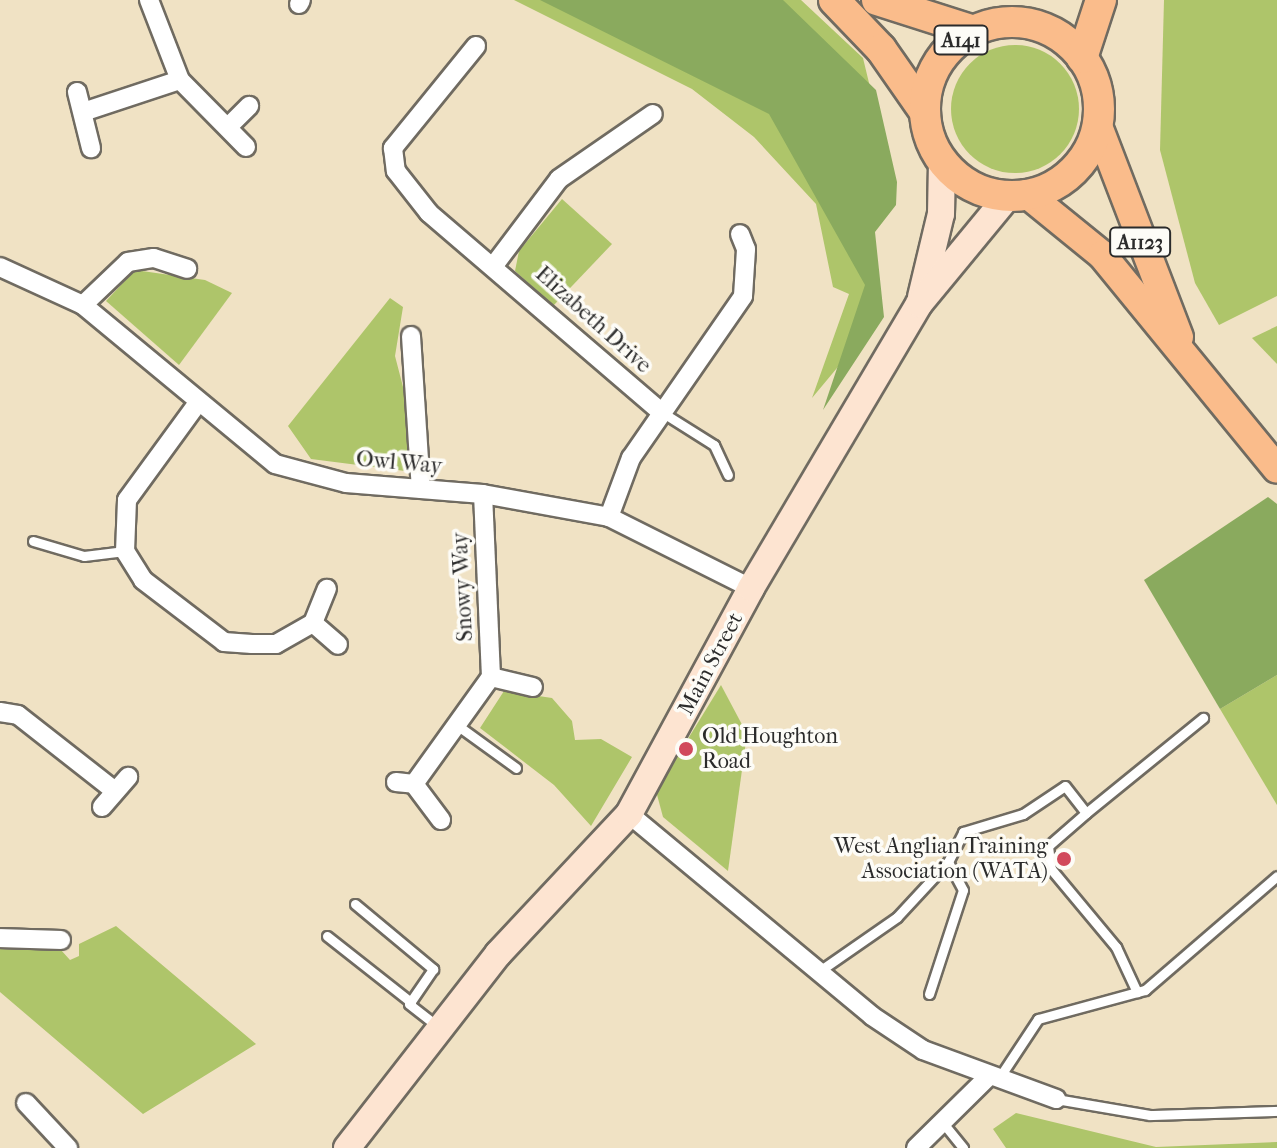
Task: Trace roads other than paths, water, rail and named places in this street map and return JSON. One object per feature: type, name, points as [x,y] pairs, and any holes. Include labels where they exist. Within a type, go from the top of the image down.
[{"type":"highway","points":[[834,0],[881,49],[925,112],[942,161],[973,186],[1018,195],[1071,172],[1098,126],[1098,98],[1082,58],[1101,0]]},
{"type":"highway","name":"A141","points":[[877,0],[987,27],[1037,26],[1082,58]]},
{"type":"highway","name":"A141","points":[[925,112],[941,59],[1031,0]]},
{"type":"main road","name":"A1123","points":[[1098,126],[1187,357]]},
{"type":"main road","name":"Main Street","points":[[919,304],[941,214],[942,161]]},
{"type":"main road","name":"A1123","points":[[1018,195],[1083,234],[1187,357],[1254,445],[1277,469]]},
{"type":"main road","name":"Main Street","points":[[347,1148],[498,954],[629,814],[751,588],[919,304],[1018,195]]},
{"type":"street","points":[[149,0],[180,80],[246,147]]},
{"type":"street","name":"Elizabeth Drive","points":[[476,46],[393,148],[396,171],[429,213],[495,264],[660,411]]},
{"type":"street","points":[[83,112],[180,80]]},
{"type":"street","points":[[77,92],[91,148]]},
{"type":"street","points":[[228,127],[249,106]]},
{"type":"street","points":[[495,264],[559,179],[641,117]]},
{"type":"street","points":[[609,517],[631,458],[660,411],[743,296],[749,243]]},
{"type":"street","points":[[83,305],[128,262],[154,258],[187,269]]},
{"type":"street","name":"Owl Way","points":[[0,267],[83,305],[197,404],[275,464],[346,483],[483,494],[609,517],[751,588]]},
{"type":"street","points":[[411,336],[421,489]]},
{"type":"street","points":[[197,404],[127,500],[125,551],[143,580],[181,615],[224,642],[276,644],[313,623],[327,589]]},
{"type":"street","name":"Snowy Way","points":[[483,494],[491,677]]},
{"type":"street","points":[[313,623],[338,645]]},
{"type":"street","points":[[441,820],[405,783],[461,728],[491,677],[533,687]]},
{"type":"street","points":[[0,712],[18,715],[121,784],[102,807]]},
{"type":"street","points":[[629,814],[818,972],[923,1050],[993,1079],[1056,1099]]},
{"type":"street","points":[[0,938],[61,940]]},
{"type":"street","points":[[916,1148],[993,1079]]},
{"type":"street","points":[[26,1103],[68,1148]]},
{"type":"lane","points":[[660,411],[714,445],[728,475]]},
{"type":"lane","points":[[33,541],[84,556],[125,551]]},
{"type":"lane","points":[[1137,992],[1116,947],[1051,869],[1048,846],[1203,718]]},
{"type":"lane","points":[[461,728],[516,768]]},
{"type":"lane","points":[[818,972],[897,917],[948,862],[963,832],[1023,814],[1065,786],[1086,813]]},
{"type":"lane","points":[[929,994],[963,890],[948,862]]},
{"type":"lane","points":[[993,1079],[1038,1019],[1137,992],[1277,876]]},
{"type":"lane","points":[[355,904],[433,969],[411,1002]]},
{"type":"lane","points":[[327,936],[441,1029]]},
{"type":"lane","points":[[1056,1099],[1150,1115],[1277,1111]]},
{"type":"lane","points":[[943,1123],[963,1148]]},
{"type":"place","name":"Old Houghton Road","points":[[686,749]]},
{"type":"place","name":"West Anglian Training Association (WATA)","points":[[1064,859]]}]
